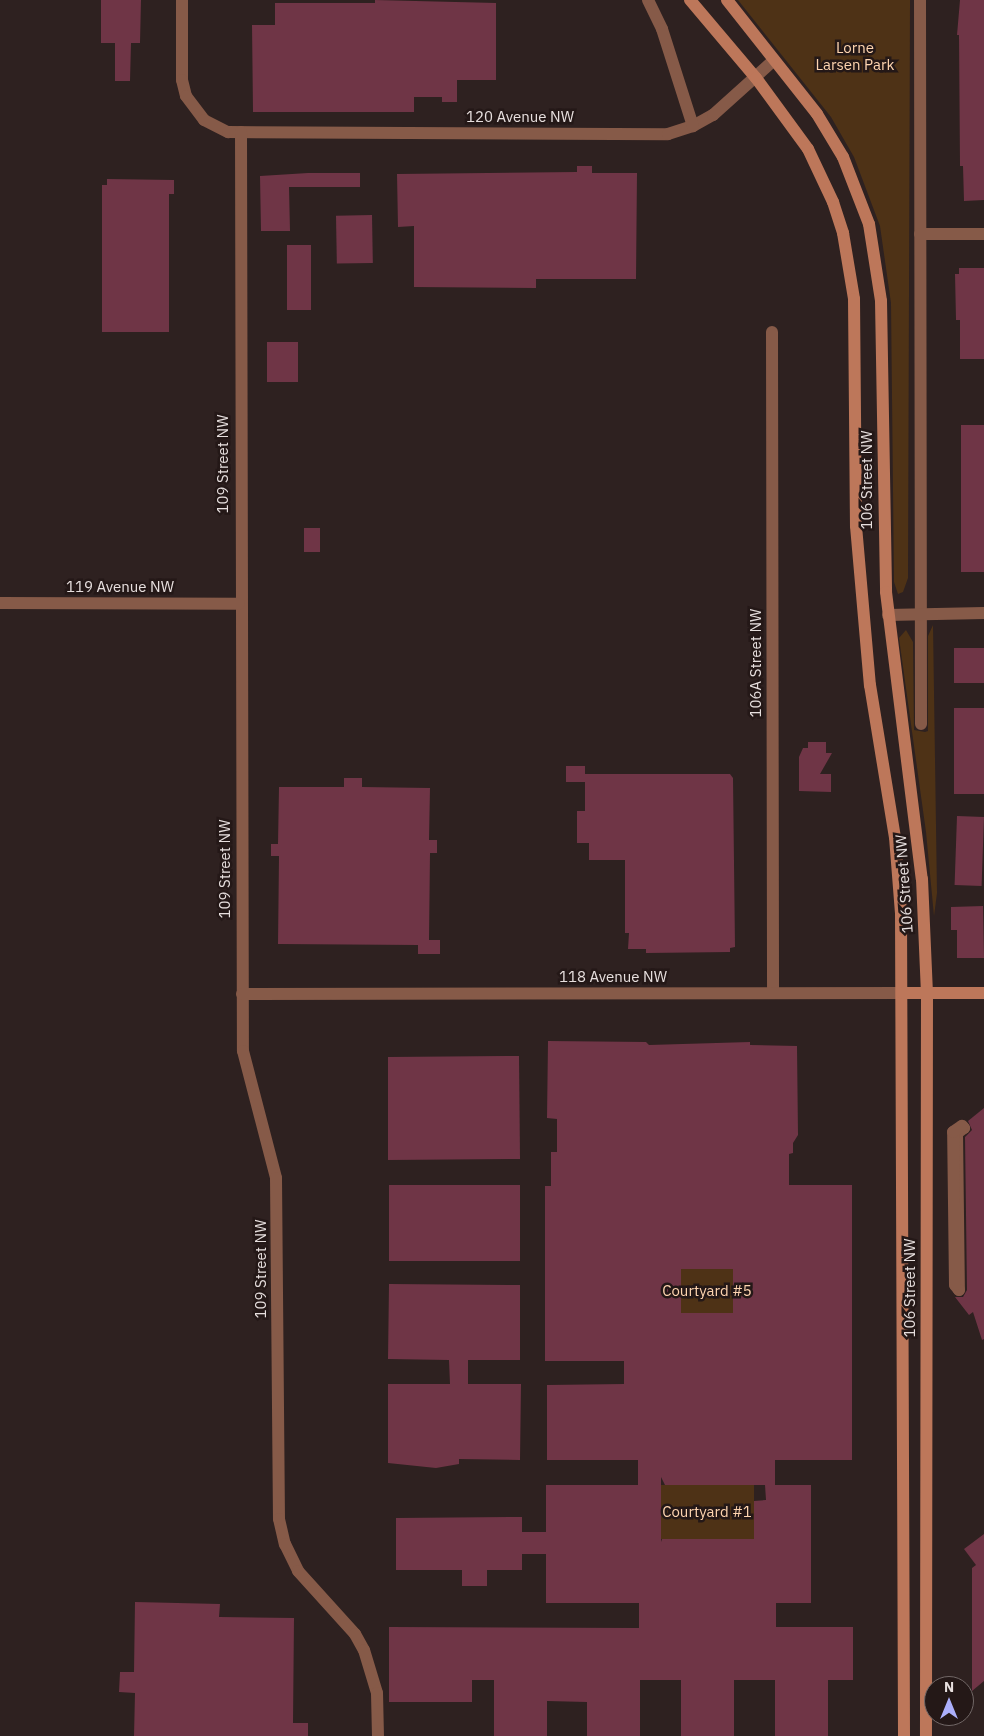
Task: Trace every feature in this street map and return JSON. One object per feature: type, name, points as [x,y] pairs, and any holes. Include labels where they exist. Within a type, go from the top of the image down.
[{"type":"main road","name":"106 Street NW","points":[[690,0],[793,125],[822,176],[833,202],[849,262],[855,333],[856,526],[870,684],[898,871],[902,993],[904,1736]]},
{"type":"main road","name":"106 Street NW","points":[[727,0],[817,114],[839,149],[853,178],[869,224],[881,301],[884,536],[888,615],[922,879],[927,993],[926,1736]]},
{"type":"main road","name":"118 Avenue NW","points":[[902,993],[984,993]]},
{"type":"street","points":[[182,0],[182,80],[186,96],[204,120],[228,132],[241,132]]},
{"type":"street","points":[[648,0],[662,29],[693,126]]},
{"type":"street","points":[[920,0],[918,613],[921,724]]},
{"type":"street","name":"120 Avenue NW","points":[[241,132],[668,134],[693,126],[713,115],[774,60]]},
{"type":"street","name":"109 Street NW","points":[[241,132],[240,604],[242,994],[244,1065],[268,1138],[276,1178],[280,1526],[298,1571],[355,1634],[364,1650],[377,1693],[378,1736]]},
{"type":"street","points":[[920,234],[984,234]]},
{"type":"street","name":"106A Street NW","points":[[772,332],[773,993]]},
{"type":"street","name":"119 Avenue NW","points":[[0,603],[240,604]]},
{"type":"street","points":[[888,615],[984,613]]},
{"type":"street","name":"118 Avenue NW","points":[[242,994],[902,993]]},
{"type":"street","points":[[962,1126],[964,1128],[957,1133],[959,1290],[955,1285],[953,1132],[962,1126]]},
{"type":"green space","name":"Lorne Larsen Park","points":[[738,0],[910,0],[908,578],[903,592],[898,594],[894,582],[891,303],[880,226],[854,157],[831,117]]},
{"type":"green space","points":[[933,625],[937,893],[934,916],[926,832],[899,638],[906,630],[913,642],[914,730],[925,732],[928,731],[928,636]]},
{"type":"green space","name":"Courtyard #5","points":[[681,1269],[733,1269],[733,1313],[681,1313]]},
{"type":"green space","name":"Courtyard #1","points":[[661,1485],[754,1485],[754,1539],[661,1539]]},
{"type":"building","points":[[101,0],[141,0],[140,43],[131,43],[130,81],[115,81],[115,43],[101,43]]},
{"type":"building","points":[[375,0],[496,3],[496,80],[457,80],[457,102],[442,102],[442,97],[414,97],[414,112],[253,112],[252,25],[275,25],[275,3],[375,3]]},
{"type":"building","points":[[960,0],[984,0],[984,200],[964,201],[963,166],[960,166],[959,35],[957,35]]},
{"type":"building","points":[[577,166],[592,166],[592,173],[637,173],[636,279],[536,279],[536,288],[414,287],[414,226],[398,227],[397,174],[577,172]]},
{"type":"building","points":[[308,173],[360,173],[360,187],[289,187],[290,231],[261,231],[260,176]]},
{"type":"building","points":[[107,179],[174,180],[174,194],[169,194],[169,332],[102,332],[102,185],[107,185]]},
{"type":"building","points":[[372,215],[373,263],[337,264],[336,216]]},
{"type":"building","points":[[287,245],[311,245],[311,310],[287,310]]},
{"type":"building","points":[[959,268],[984,268],[984,359],[960,359],[960,320],[956,320],[955,274],[959,274]]},
{"type":"building","points":[[267,342],[298,342],[298,382],[267,382]]},
{"type":"building","points":[[961,425],[984,425],[984,572],[961,572]]},
{"type":"building","points":[[304,528],[320,528],[320,552],[304,552]]},
{"type":"building","points":[[954,648],[984,648],[984,683],[954,683]]},
{"type":"building","points":[[954,708],[984,708],[984,794],[954,794]]},
{"type":"building","points":[[808,742],[826,742],[826,753],[832,753],[820,774],[831,774],[831,792],[799,791],[799,757],[803,748],[808,748]]},
{"type":"building","points":[[566,766],[585,766],[585,782],[566,782]]},
{"type":"building","points":[[585,774],[730,774],[733,778],[735,947],[730,948],[730,952],[646,953],[646,949],[628,949],[629,933],[625,933],[625,860],[589,860],[589,843],[577,843],[577,811],[585,811]]},
{"type":"building","points":[[344,778],[362,778],[362,787],[430,788],[429,840],[437,840],[437,853],[430,853],[429,940],[440,940],[440,954],[418,954],[418,945],[278,944],[279,856],[271,856],[271,844],[278,844],[279,787],[344,787]]},
{"type":"building","points":[[957,816],[984,817],[982,886],[955,885]]},
{"type":"building","points":[[983,906],[984,958],[957,958],[957,930],[951,930],[951,907]]},
{"type":"building","points":[[548,1041],[646,1042],[649,1045],[750,1042],[750,1045],[797,1046],[798,1135],[793,1143],[793,1153],[789,1154],[789,1185],[852,1185],[852,1460],[775,1460],[775,1485],[811,1485],[811,1603],[776,1603],[776,1627],[853,1627],[853,1680],[828,1680],[828,1736],[775,1736],[775,1680],[734,1680],[734,1736],[681,1736],[681,1680],[640,1680],[640,1736],[587,1736],[587,1702],[547,1701],[547,1736],[494,1736],[494,1680],[472,1680],[472,1702],[389,1702],[389,1627],[639,1628],[639,1603],[546,1603],[546,1554],[522,1554],[522,1570],[487,1570],[487,1586],[462,1586],[462,1570],[396,1570],[396,1518],[522,1517],[522,1532],[546,1532],[546,1485],[638,1485],[638,1460],[547,1460],[547,1385],[624,1384],[624,1361],[545,1361],[545,1186],[551,1186],[551,1152],[557,1152],[557,1119],[547,1118]],"holes":[[[681,1269],[733,1269],[733,1313],[681,1313]],[[661,1477],[665,1485],[765,1485],[766,1500],[754,1501],[754,1539],[662,1539],[661,1542]]]},
{"type":"building","points":[[519,1056],[520,1159],[388,1160],[388,1057]]},
{"type":"building","points":[[984,1108],[984,1339],[982,1340],[973,1312],[969,1315],[955,1297],[963,1297],[967,1290],[965,1137],[972,1130],[968,1121]]},
{"type":"building","points":[[389,1185],[520,1185],[520,1261],[389,1261]]},
{"type":"building","points":[[389,1284],[520,1285],[520,1360],[468,1360],[468,1384],[521,1384],[520,1460],[459,1459],[459,1464],[436,1468],[388,1463],[388,1384],[450,1384],[449,1360],[388,1359]]},
{"type":"building","points":[[984,1534],[984,1681],[974,1689],[974,1676],[972,1676],[972,1568],[976,1565],[964,1549]]},
{"type":"building","points":[[135,1602],[220,1604],[219,1617],[294,1618],[293,1723],[308,1723],[308,1736],[134,1736],[135,1693],[119,1692],[120,1672],[134,1672]]}]
